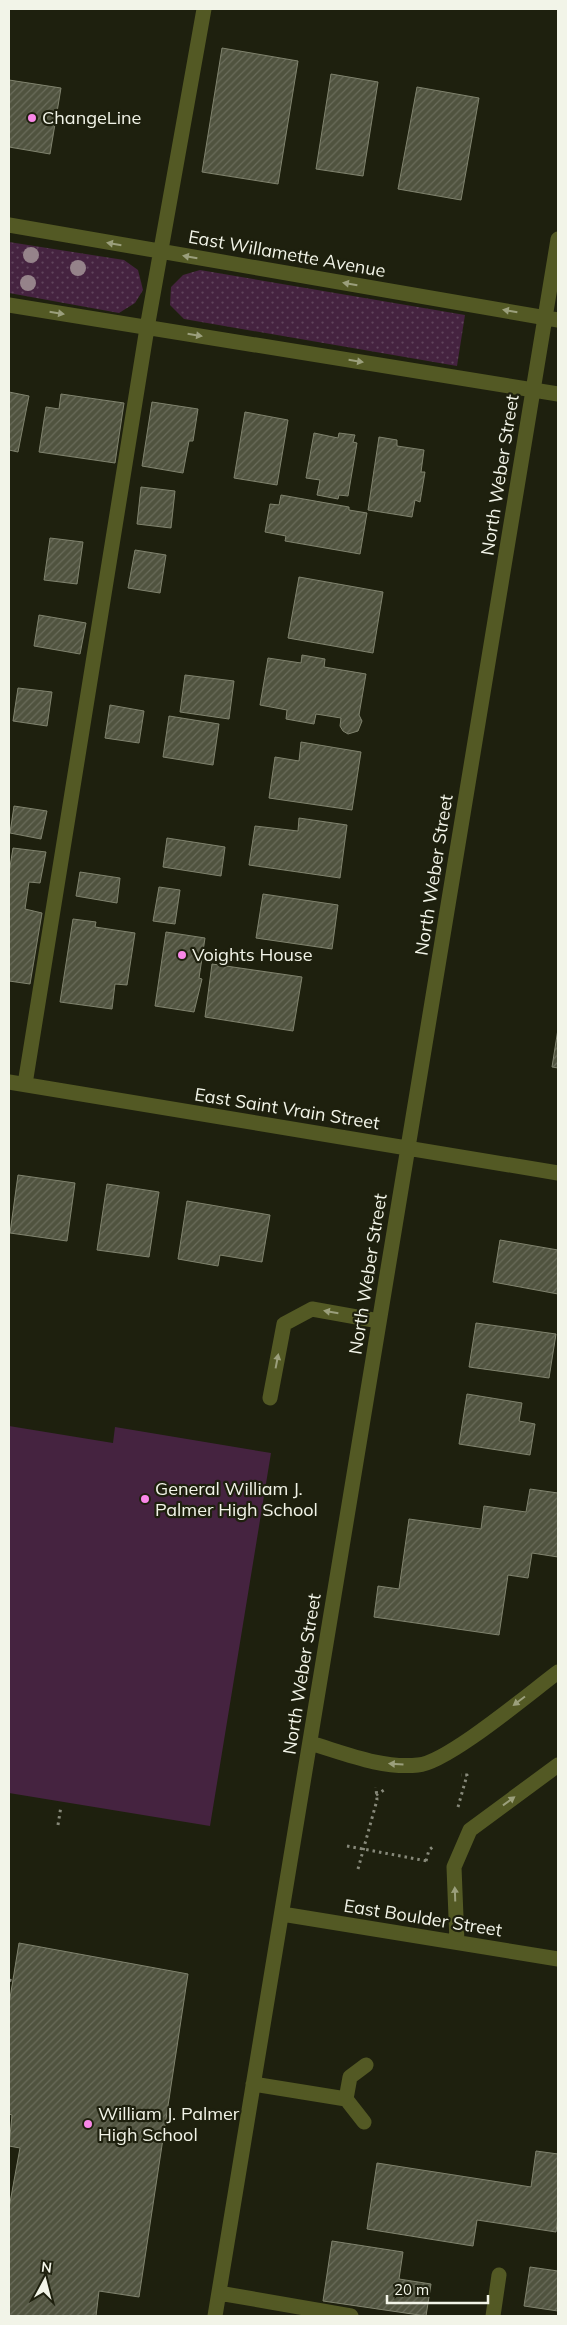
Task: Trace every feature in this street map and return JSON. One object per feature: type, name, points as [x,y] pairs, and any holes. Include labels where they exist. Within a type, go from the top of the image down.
[{"type":"street","points":[[24,1084],[147,328],[204,9]]},
{"type":"street","name":"East Willamette Avenue","points":[[9,225],[552,318]]},
{"type":"street","name":"North Weber Street","points":[[215,2316],[533,390],[552,318],[558,239]]},
{"type":"street","points":[[9,305],[558,394]]},
{"type":"street","name":"East Saint Vrain Street","points":[[9,1082],[558,1173]]},
{"type":"street","points":[[270,1398],[284,1324],[312,1309],[380,1321]]},
{"type":"street","points":[[310,1744],[379,1763],[420,1766],[443,1755],[467,1740],[558,1672]]},
{"type":"street","points":[[457,1942],[454,1867],[470,1830],[558,1765]]},
{"type":"street","name":"East Boulder Street","points":[[282,1914],[558,1959]]},
{"type":"street","points":[[346,2100],[350,2077],[366,2065]]},
{"type":"street","points":[[253,2084],[346,2100],[364,2122]]},
{"type":"street","points":[[493,2316],[499,2275]]},
{"type":"street","points":[[219,2293],[351,2316]]},
{"type":"path","points":[[454,1774],[467,1775],[456,1813]]},
{"type":"path","points":[[358,1869],[376,1795],[375,1779]]},
{"type":"path","points":[[376,1795],[391,1785]]},
{"type":"path","points":[[58,1825],[61,1806]]},
{"type":"path","points":[[426,1861],[429,1850],[436,1844]]},
{"type":"path","points":[[347,1846],[433,1863]]},
{"type":"shaded area","points":[[9,242],[124,260],[138,270],[143,290],[135,303],[119,313],[9,293]]},
{"type":"shaded area","points":[[200,270],[465,315],[457,366],[184,319],[170,305],[171,287],[183,275]]},
{"type":"shaded area","points":[[9,1426],[113,1443],[115,1427],[271,1453],[210,1826],[9,1793]]},
{"type":"building","points":[[222,48],[298,61],[278,184],[202,172]]},
{"type":"building","points":[[331,74],[378,82],[363,176],[316,169]]},
{"type":"building","name":"ChangeLine","points":[[9,80],[61,88],[50,154],[9,147]]},
{"type":"building","points":[[417,87],[479,98],[461,200],[398,189]]},
{"type":"building","points":[[9,392],[29,396],[18,452],[9,450]]},
{"type":"building","points":[[61,394],[124,403],[115,463],[39,452],[46,407],[59,409]]},
{"type":"building","points":[[152,402],[198,409],[193,441],[189,441],[183,473],[142,466]]},
{"type":"building","points":[[245,412],[288,420],[277,485],[234,478]]},
{"type":"building","points":[[314,433],[338,438],[339,433],[355,435],[353,442],[357,443],[348,496],[339,495],[338,499],[317,495],[320,480],[306,478]]},
{"type":"building","points":[[379,437],[397,440],[397,446],[424,450],[421,472],[425,472],[420,502],[415,500],[412,517],[368,510]]},
{"type":"building","points":[[141,487],[175,491],[171,528],[137,524]]},
{"type":"building","points":[[281,495],[349,507],[349,510],[367,513],[360,554],[285,541],[286,536],[265,532],[270,504],[279,505]]},
{"type":"building","points":[[50,538],[83,542],[77,584],[44,580]]},
{"type":"building","points":[[135,550],[166,555],[160,593],[128,588]]},
{"type":"building","points":[[299,577],[383,592],[373,653],[288,638]]},
{"type":"building","points":[[39,615],[86,623],[80,654],[34,646]]},
{"type":"building","points":[[302,655],[325,659],[324,667],[366,674],[359,715],[362,721],[358,731],[348,734],[343,731],[340,726],[341,718],[316,714],[314,724],[286,719],[287,710],[260,705],[268,658],[301,663]]},
{"type":"building","points":[[185,675],[234,681],[229,719],[180,712]]},
{"type":"building","points":[[18,688],[52,692],[47,726],[13,721]]},
{"type":"building","points":[[110,705],[144,711],[139,743],[105,738]]},
{"type":"building","points":[[169,716],[219,724],[213,765],[163,757]]},
{"type":"building","points":[[301,742],[361,752],[352,810],[269,798],[275,757],[299,761]]},
{"type":"building","points":[[14,806],[47,811],[41,839],[10,833]]},
{"type":"building","points":[[299,818],[347,825],[340,878],[249,865],[255,826],[298,831]]},
{"type":"building","points":[[167,838],[225,847],[221,876],[163,867]]},
{"type":"building","points":[[13,848],[46,852],[40,883],[29,882],[25,909],[42,913],[30,984],[9,981],[9,873]]},
{"type":"building","points":[[80,872],[120,878],[117,903],[76,896]]},
{"type":"building","points":[[159,887],[180,890],[175,924],[153,921]]},
{"type":"building","points":[[263,894],[338,905],[332,949],[256,938]]},
{"type":"building","points":[[73,919],[96,922],[95,927],[135,933],[127,985],[115,984],[112,1009],[60,1002]]},
{"type":"building","name":"Voights House","points":[[166,932],[205,938],[199,978],[202,979],[194,1012],[155,1006]]},
{"type":"building","points":[[212,964],[302,977],[293,1031],[205,1017]]},
{"type":"building","points":[[558,1029],[558,1068],[552,1067]]},
{"type":"building","points":[[18,1175],[75,1183],[67,1241],[10,1233]]},
{"type":"building","points":[[107,1184],[159,1192],[149,1257],[97,1250]]},
{"type":"building","points":[[187,1201],[270,1215],[262,1262],[220,1255],[218,1266],[178,1259]]},
{"type":"building","points":[[500,1240],[558,1250],[558,1294],[493,1282]]},
{"type":"building","points":[[476,1323],[556,1334],[549,1378],[469,1367]]},
{"type":"building","points":[[467,1394],[522,1403],[519,1421],[535,1424],[530,1455],[459,1444]]},
{"type":"building","points":[[530,1489],[558,1493],[558,1557],[532,1553],[528,1578],[508,1575],[499,1635],[374,1617],[378,1586],[399,1589],[409,1519],[481,1529],[484,1506],[526,1512]]},
{"type":"building","name":"William J. Palmer High School","points":[[19,1943],[188,1974],[139,2297],[99,2291],[96,2316],[9,2316],[9,2208],[20,2148],[9,2146],[12,2115],[9,2114],[9,2004]]},
{"type":"building","points":[[536,2151],[558,2154],[558,2216],[556,2232],[477,2220],[473,2246],[367,2229],[377,2163],[531,2187]]},
{"type":"building","points":[[332,2241],[403,2252],[399,2279],[431,2284],[426,2316],[323,2301]]},
{"type":"building","points":[[530,2267],[558,2271],[558,2311],[524,2306]]},
{"type":"place","name":"ChangeLine","points":[[32,118]]},
{"type":"place","name":"Voights House","points":[[182,955]]},
{"type":"place","name":"General William J. Palmer High School","points":[[145,1499]]},
{"type":"place","name":"William J. Palmer High School","points":[[88,2124]]}]
